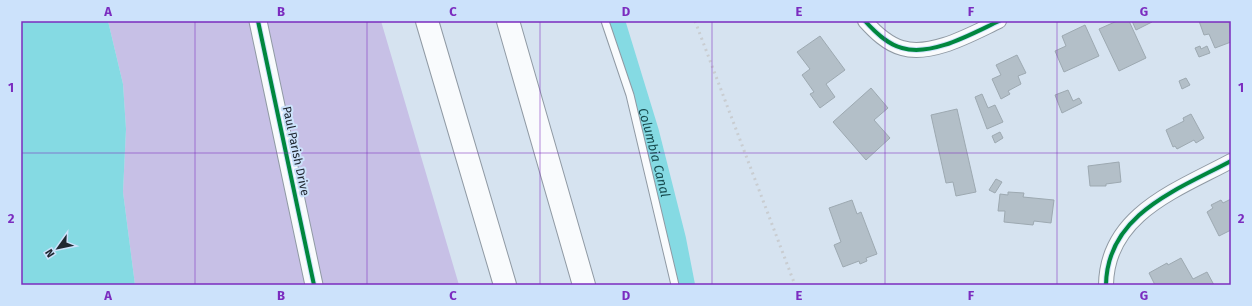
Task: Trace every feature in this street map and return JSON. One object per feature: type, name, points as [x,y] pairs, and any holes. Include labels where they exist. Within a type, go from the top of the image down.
[{"type":"highway","points":[[427,21],[505,285]]},
{"type":"highway","points":[[508,21],[584,285]]},
{"type":"street","name":"Paul Parish Drive","points":[[258,21],[314,285]]},
{"type":"street","points":[[865,21],[880,37],[902,48],[925,50],[944,45],[1000,21]]},
{"type":"street","points":[[1106,285],[1111,253],[1123,231],[1138,214],[1161,198],[1231,161]]},
{"type":"lane","points":[[605,21],[630,95],[675,285]]},
{"type":"shaded area","points":[[108,21],[381,21],[459,285],[135,285],[123,192],[126,129],[123,84]]},
{"type":"water","points":[[21,21],[108,21],[123,84],[126,129],[123,192],[135,285],[21,285]]},
{"type":"building","points":[[1117,21],[1129,21],[1146,58],[1119,71],[1099,29]]},
{"type":"building","points":[[1132,21],[1152,21],[1152,22],[1136,30]]},
{"type":"building","points":[[1199,21],[1229,21],[1231,42],[1215,48],[1209,34],[1204,35]]},
{"type":"building","points":[[1085,25],[1099,56],[1064,72],[1055,51],[1066,46],[1062,36]]},
{"type":"building","points":[[820,36],[845,70],[826,84],[835,97],[820,108],[810,94],[814,92],[802,75],[810,69],[797,52]]},
{"type":"building","points":[[1200,46],[1201,49],[1207,46],[1210,53],[1199,57],[1195,48]]},
{"type":"building","points":[[1017,55],[1026,73],[1018,76],[1021,84],[1008,91],[1010,94],[1001,99],[992,79],[1001,75],[996,65]]},
{"type":"building","points":[[1186,78],[1190,85],[1182,89],[1179,81]]},
{"type":"building","points":[[871,88],[888,108],[874,120],[890,138],[866,160],[833,122]]},
{"type":"building","points":[[1068,90],[1073,101],[1079,98],[1082,103],[1062,113],[1055,95]]},
{"type":"building","points":[[982,94],[988,108],[995,105],[1003,122],[987,129],[975,97]]},
{"type":"building","points":[[957,109],[976,192],[956,196],[953,182],[946,183],[931,115]]},
{"type":"building","points":[[1191,114],[1204,138],[1196,143],[1194,140],[1177,149],[1175,146],[1173,147],[1166,130],[1184,121],[1183,118]]},
{"type":"building","points":[[1000,132],[1003,138],[995,143],[992,136]]},
{"type":"building","points":[[1119,162],[1121,182],[1106,184],[1106,186],[1090,186],[1088,166]]},
{"type":"building","points":[[996,179],[1002,182],[995,193],[989,190]]},
{"type":"building","points":[[1008,192],[1024,193],[1023,197],[1054,200],[1051,223],[1034,221],[1033,225],[1004,222],[1005,211],[998,211],[1000,194],[1008,195]]},
{"type":"building","points":[[1231,199],[1231,230],[1219,236],[1207,212],[1213,208],[1211,205],[1221,200],[1223,203]]},
{"type":"building","points":[[852,200],[857,214],[861,212],[877,254],[866,258],[867,261],[860,264],[859,261],[843,267],[834,245],[841,242],[829,208]]},
{"type":"building","points":[[1181,258],[1193,279],[1207,272],[1214,285],[1155,285],[1149,273],[1167,263],[1168,265]]},
{"type":"waterway","name":"Columbia Canal","points":[[616,21],[650,132],[677,239],[686,285]]},
{"type":"railway","points":[[695,21],[795,285]]},
{"type":"cycle path","points":[[258,21],[314,285]]},
{"type":"cycle path","points":[[865,21],[891,44],[914,50],[939,47],[999,21]]},
{"type":"cycle path","points":[[1106,285],[1109,260],[1118,240],[1132,222],[1149,207],[1168,194],[1231,161]]}]
